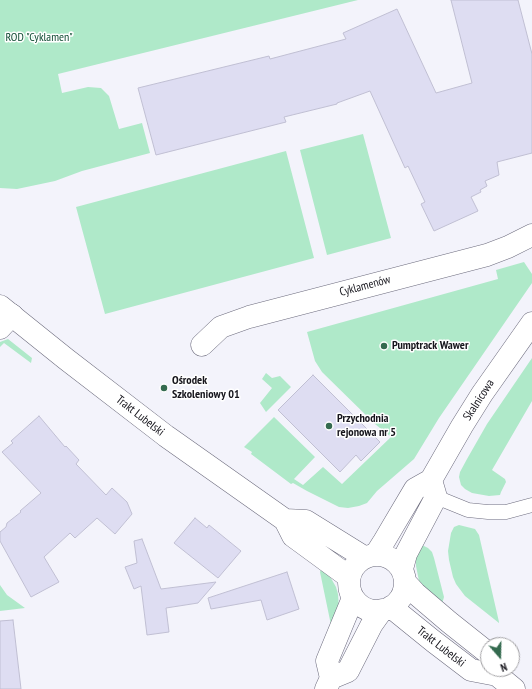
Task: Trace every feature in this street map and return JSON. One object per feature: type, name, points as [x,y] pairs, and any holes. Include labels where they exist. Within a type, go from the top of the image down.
[{"type":"street","name":"Cyklamenów","points":[[202,345],[222,327],[249,317],[487,255],[508,247],[532,235]]},
{"type":"street","name":"Trakt Lubelski","points":[[4,316],[66,359],[166,436],[285,520],[293,536],[348,577]]},
{"type":"street","name":"Skalnicowa","points":[[403,576],[406,554],[433,488],[462,426],[482,394],[532,323]]},
{"type":"street","name":"Skalnicowa","points":[[370,556],[383,543],[415,489],[433,488]]},
{"type":"street","points":[[285,520],[306,521],[336,540],[370,556]]},
{"type":"street","points":[[383,555],[388,557],[398,564],[403,576],[403,592],[401,597],[395,605],[386,609],[376,611],[366,609],[359,605],[349,591],[348,577],[354,566],[370,556],[383,555]]},
{"type":"street","name":"Trakt Lubelski","points":[[403,576],[416,593],[480,647]]},
{"type":"street","points":[[353,598],[327,661],[329,684],[348,671],[372,624],[386,609]]},
{"type":"street","name":"Trakt Lubelski","points":[[386,609],[433,641],[471,670],[480,671]]},
{"type":"street","name":"Trakt Lubelski","points":[[501,677],[514,689]]},
{"type":"lane","points":[[433,488],[468,510],[506,512],[532,505]]},
{"type":"green space","name":"ROD \"Cyklamen\"","points":[[0,0],[358,0],[58,74],[62,93],[88,87],[101,88],[109,96],[119,129],[142,123],[150,153],[82,171],[55,181],[17,189],[0,188]]},
{"type":"green space","points":[[363,134],[391,238],[327,255],[300,150]]},
{"type":"green space","points":[[286,151],[314,258],[105,314],[76,207]]},
{"type":"green space","points":[[524,262],[532,274],[532,283],[439,418],[414,459],[377,491],[367,503],[348,508],[339,507],[293,483],[291,484],[244,447],[274,417],[315,457],[294,479],[303,485],[323,467],[342,484],[391,437],[375,424],[322,372],[315,361],[307,332],[498,279],[496,270]]},
{"type":"green space","points":[[8,339],[32,358],[31,363],[4,343],[0,347],[0,342]]},
{"type":"green space","points":[[532,358],[532,401],[492,470],[505,479],[506,482],[500,495],[489,496],[472,493],[461,485],[459,477],[460,472],[487,424]]},
{"type":"green space","points":[[266,373],[272,378],[280,376],[291,387],[266,412],[260,403],[272,388],[262,379]]},
{"type":"green space","points":[[459,525],[475,529],[479,535],[499,623],[465,596],[456,584],[453,577],[448,551],[451,533],[454,527]]},
{"type":"green space","points":[[422,545],[432,552],[434,558],[444,597],[441,606],[419,581],[416,557]]},
{"type":"green space","points":[[322,567],[332,580],[338,594],[339,609],[331,625],[320,572]]},
{"type":"green space","points":[[0,585],[7,595],[25,608],[0,611]]},
{"type":"building","points":[[451,0],[518,0],[532,54],[532,153],[497,162],[499,175],[485,181],[487,186],[480,190],[481,192],[471,197],[478,211],[434,231],[421,204],[425,202],[408,166],[405,168],[370,91],[337,104],[284,117],[286,122],[156,155],[138,88],[269,56],[270,59],[346,39],[343,33],[397,9],[436,93],[472,83]]},
{"type":"building","name":"Przychodnia rejonowa nr 5","points":[[313,375],[380,442],[361,461],[356,455],[340,472],[278,410]]},
{"type":"building","points":[[39,416],[65,447],[66,446],[79,460],[76,464],[106,495],[112,488],[127,502],[132,514],[115,534],[97,518],[75,538],[70,533],[44,557],[59,582],[31,597],[0,541],[0,532],[6,527],[7,523],[41,493],[2,452],[13,443],[11,441]]},
{"type":"building","points":[[195,518],[207,528],[209,525],[241,551],[218,578],[174,543]]},
{"type":"building","points":[[142,539],[161,589],[216,582],[198,603],[166,608],[169,632],[147,635],[141,586],[134,589],[125,567],[137,563],[134,541]]},
{"type":"building","points":[[287,572],[299,609],[267,620],[261,600],[211,609],[208,598]]},
{"type":"building","points":[[13,620],[21,689],[0,689],[0,621]]},
{"type":"place","name":"Pumptrack Wawer","points":[[384,346]]},
{"type":"place","name":"Ośrodek Szkoleniowy 01","points":[[164,388]]},
{"type":"place","name":"Przychodnia rejonowa nr 5","points":[[329,426]]}]
